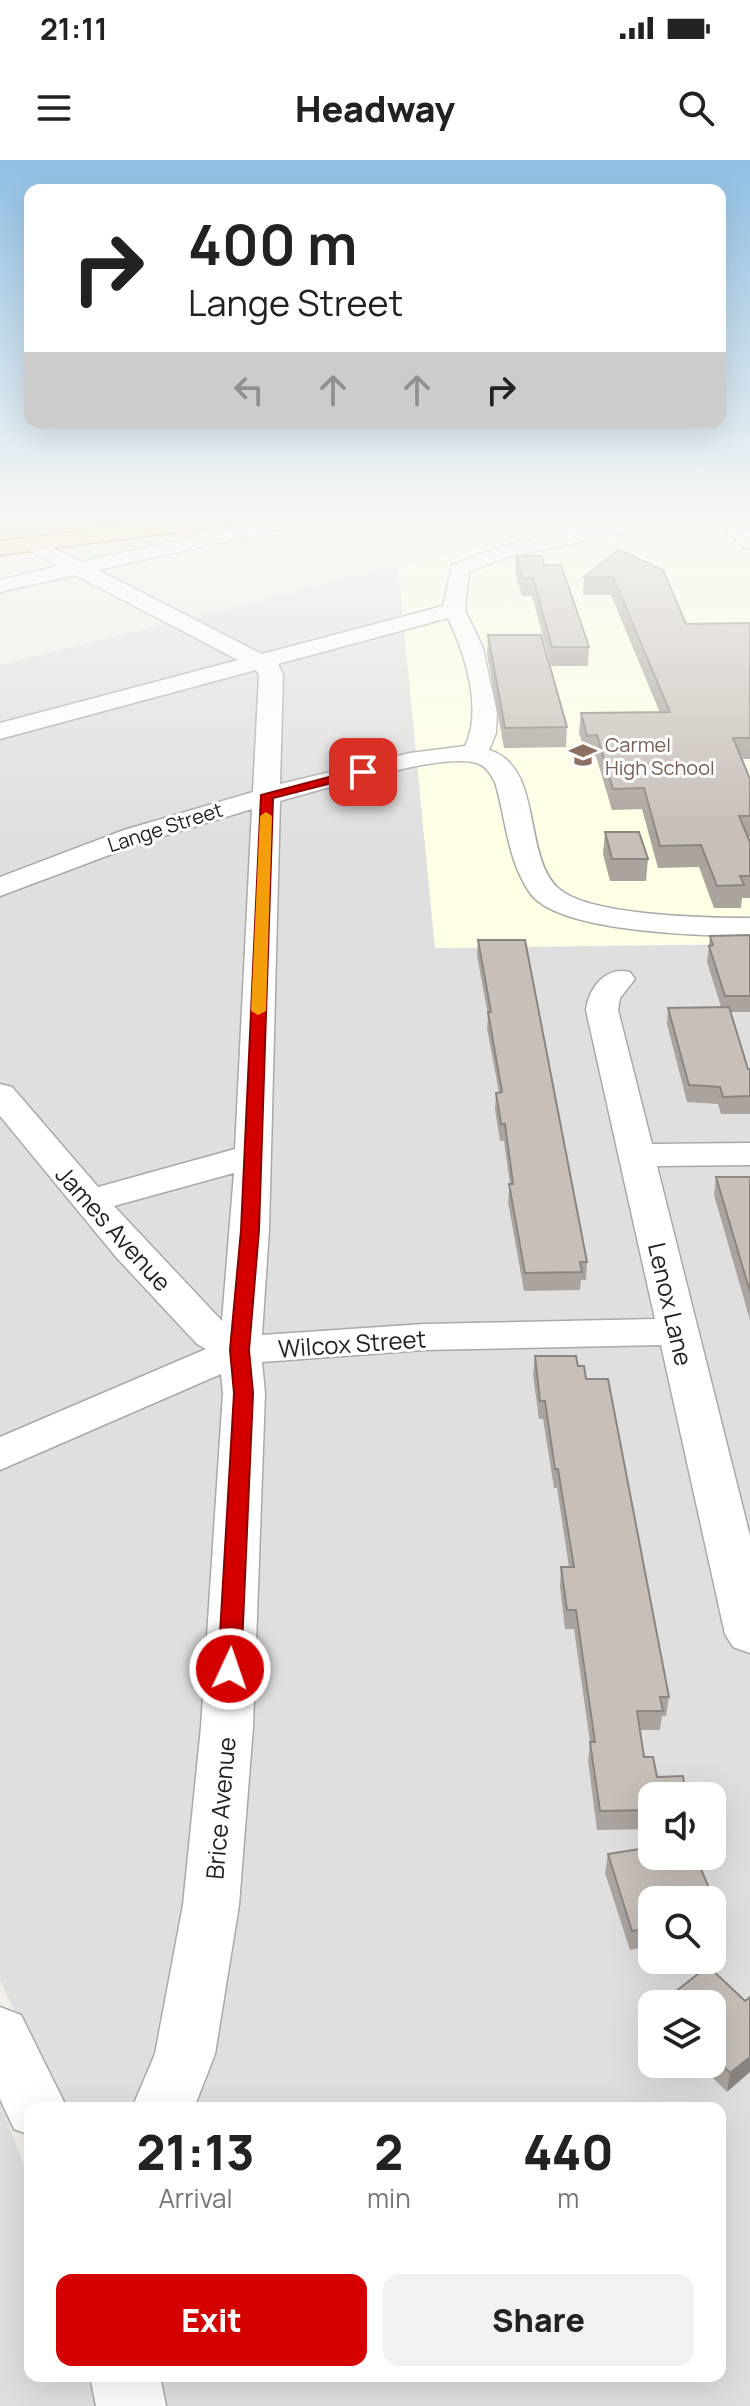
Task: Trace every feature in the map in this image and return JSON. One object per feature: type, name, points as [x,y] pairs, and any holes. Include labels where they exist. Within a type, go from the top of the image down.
[{"type":"street","points":[[180,622],[259,662]]},
{"type":"street","points":[[0,731],[408,622]]},
{"type":"street","points":[[460,622],[469,638],[485,712],[485,728],[474,754],[491,759],[505,775],[533,875],[549,895],[565,904],[584,909],[658,922],[750,927]]},
{"type":"street","name":"Brice Avenue","points":[[165,2102],[185,2054],[211,1905],[231,1651],[244,1393],[240,1350],[252,1156],[271,675],[268,667],[259,662]]},
{"type":"street","name":"Lange Street","points":[[0,887],[152,830],[267,795],[419,759],[474,754]]},
{"type":"street","name":"Lenox Lane","points":[[619,979],[604,997],[602,1010],[750,1634]]},
{"type":"street","name":"James Avenue","points":[[0,1094],[130,1249],[212,1335],[240,1350]]},
{"type":"street","points":[[637,1155],[750,1154]]},
{"type":"street","points":[[91,1201],[252,1156]]},
{"type":"street","name":"Wilcox Street","points":[[0,1455],[240,1350],[424,1337],[677,1332]]},
{"type":"street","points":[[0,2035],[33,2102]]},
{"type":"street","points":[[126,2382],[131,2406]]},
{"type":"shaded area","points":[[174,622],[403,622],[435,948],[750,944],[750,2406],[167,2406],[162,2382],[726,2382],[726,2102],[59,2102],[0,1981],[0,665]]},
{"type":"shaded area","name":"Carmel High School","points":[[403,622],[750,622],[750,944],[435,948]]},
{"type":"shaded area","points":[[0,2102],[24,2165],[24,2382],[92,2382],[98,2406],[0,2406]]},
{"type":"building","points":[[545,622],[580,622],[589,647],[552,647]]},
{"type":"building","points":[[632,622],[750,623],[750,738],[733,738],[750,779],[750,816],[739,816],[750,842],[750,876],[740,876],[744,885],[717,886],[701,845],[660,846],[644,788],[613,789],[597,735],[587,736],[581,713],[670,712]]},
{"type":"building","points":[[488,635],[541,635],[567,727],[505,728]]},
{"type":"building","points":[[605,832],[639,832],[648,859],[612,859]]},
{"type":"building","points":[[750,935],[750,996],[725,996],[709,946],[713,945],[710,936]]},
{"type":"building","points":[[478,940],[525,940],[587,1262],[580,1262],[582,1272],[525,1273],[509,1184],[513,1184],[505,1124],[501,1124],[496,1093],[502,1092]]},
{"type":"building","points":[[729,1007],[750,1069],[750,1096],[723,1097],[720,1087],[689,1085],[668,1008]]},
{"type":"building","points":[[716,1177],[750,1177],[750,1292]]},
{"type":"building","points":[[535,1356],[576,1356],[578,1366],[584,1366],[586,1379],[608,1379],[669,1697],[660,1697],[663,1711],[637,1711],[644,1757],[653,1757],[657,1777],[683,1776],[684,1782],[638,1782],[638,1810],[600,1811],[590,1742],[595,1742],[576,1610],[567,1610],[561,1567],[574,1567],[545,1401],[540,1401]]},
{"type":"building","points":[[638,1849],[638,1870],[701,1870],[708,1886],[638,1886],[638,1930],[632,1931],[608,1854]]},
{"type":"building","points":[[698,1974],[716,1974],[745,2001],[750,1997],[750,2057],[730,2073],[726,2069],[726,1990],[678,1990]]},
{"type":"slow traffic","points":[[258,1011],[266,816]]},
{"type":"place","name":"Carmel High School","points":[[583,755]]},
{"type":"route","points":[[230,1669],[244,1393],[240,1350],[250,1230],[267,795],[363,772]]}]
